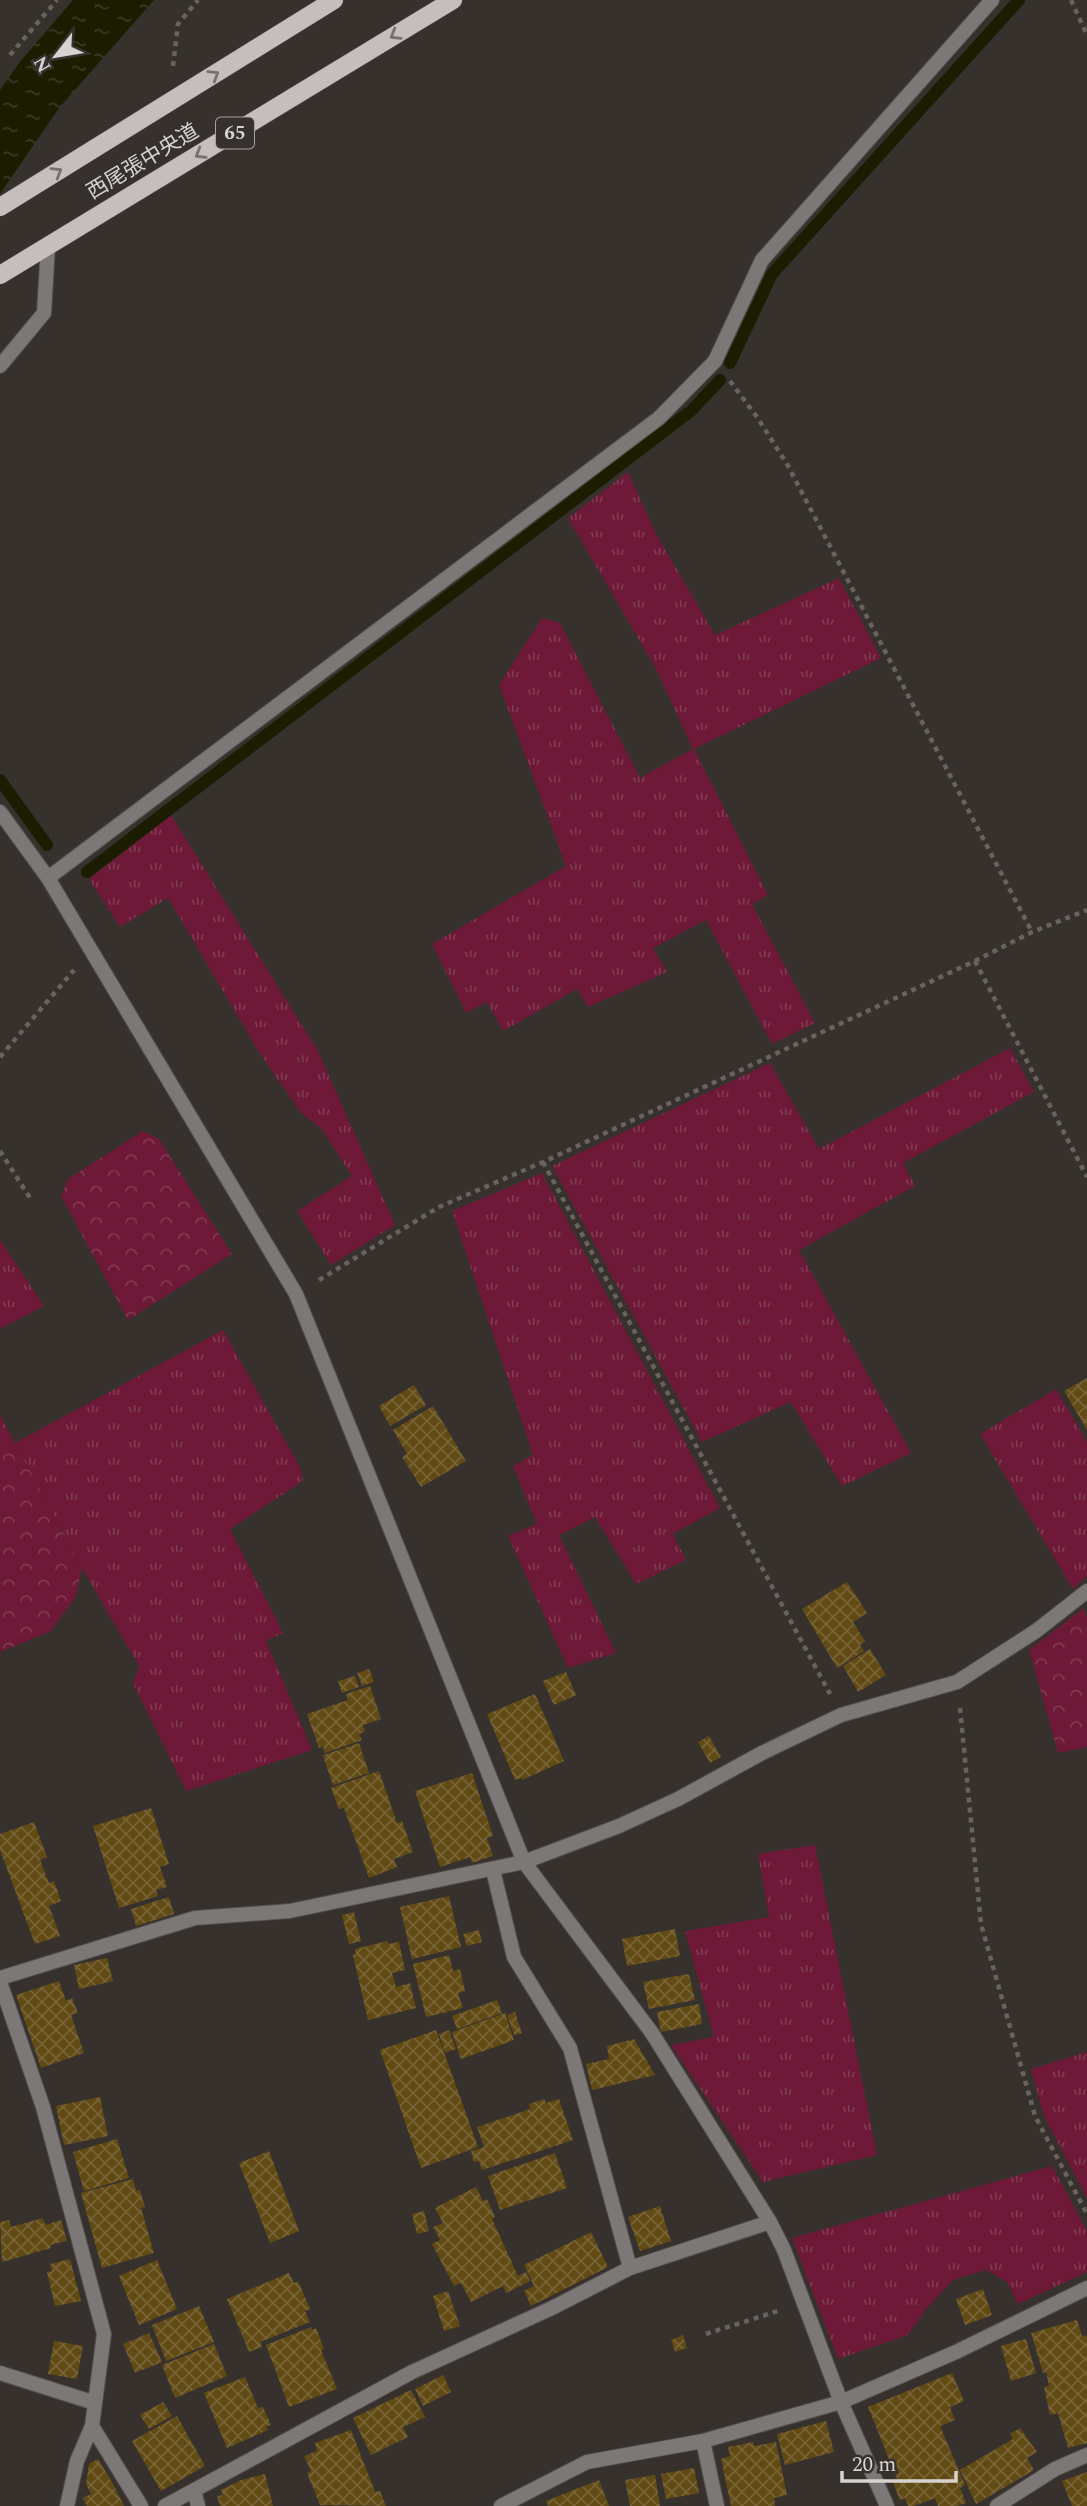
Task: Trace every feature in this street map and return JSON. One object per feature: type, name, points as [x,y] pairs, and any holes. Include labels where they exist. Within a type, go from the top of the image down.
[{"type":"main road","name":"西尾張中央道","points":[[0,207],[334,0]]},
{"type":"main road","name":"西尾張中央道","points":[[0,275],[453,0]]},
{"type":"street","points":[[48,878],[659,418],[715,361],[762,260],[992,0]]},
{"type":"street","points":[[0,366],[44,313],[48,246]]},
{"type":"street","points":[[0,812],[48,878],[296,1294],[524,1862],[652,2033],[770,2222],[784,2250],[841,2402],[887,2506]]},
{"type":"street","points":[[67,2506],[76,2461],[92,2426],[104,2334],[43,2107],[0,1980],[195,1918],[290,1911],[524,1862],[619,1826],[678,1799],[762,1753],[841,1715],[957,1682],[1036,1631],[1087,1591]]},
{"type":"street","points":[[493,1870],[514,1957],[570,2048],[630,2268]]},
{"type":"street","points":[[164,2506],[412,2372],[552,2308],[630,2268],[770,2222]]},
{"type":"street","points":[[501,2506],[587,2462],[703,2441],[841,2402],[956,2352],[1087,2288]]},
{"type":"street","points":[[0,2373],[95,2403]]},
{"type":"street","points":[[92,2426],[141,2506]]},
{"type":"street","points":[[703,2441],[717,2506]]},
{"type":"street","points":[[997,2506],[1055,2469],[1087,2455]]},
{"type":"street","points":[[194,2490],[198,2506]]},
{"type":"path","points":[[10,55],[57,0]]},
{"type":"path","points":[[169,103],[178,24],[198,0]]},
{"type":"path","points":[[1071,0],[1087,35]]},
{"type":"path","points":[[715,361],[757,417],[787,464],[1032,932]]},
{"type":"path","points":[[296,1294],[439,1207],[543,1162],[1032,932],[1087,910]]},
{"type":"path","points":[[0,1057],[91,950]]},
{"type":"path","points":[[975,961],[1087,1177]]},
{"type":"path","points":[[0,1151],[30,1198]]},
{"type":"path","points":[[543,1162],[841,1715]]},
{"type":"path","points":[[957,1682],[981,1924],[1035,2116],[1087,2214]]},
{"type":"path","points":[[706,2334],[804,2303]]},
{"type":"green space","points":[[628,472],[655,532],[715,635],[839,578],[881,658],[694,749],[768,895],[752,904],[815,1023],[772,1044],[706,920],[653,948],[667,972],[588,1007],[577,989],[503,1031],[487,1002],[466,1013],[432,944],[566,866],[499,685],[542,618],[560,623],[640,778],[693,749],[656,669],[568,518]]},
{"type":"green space","points":[[171,815],[318,1051],[395,1225],[331,1265],[297,1211],[352,1176],[322,1129],[301,1113],[259,1052],[168,898],[120,927],[89,879]]},
{"type":"green space","points":[[1010,1048],[1034,1092],[903,1163],[915,1186],[799,1250],[911,1453],[842,1486],[791,1402],[702,1442],[552,1166],[770,1063],[819,1149]]},
{"type":"green space","points":[[143,1131],[159,1139],[232,1254],[128,1320],[61,1196],[68,1179]]},
{"type":"green space","points":[[542,1173],[720,1508],[673,1534],[686,1560],[636,1584],[595,1517],[559,1535],[616,1653],[568,1668],[508,1536],[537,1524],[513,1466],[533,1455],[452,1211]]},
{"type":"green space","points":[[0,1240],[44,1306],[0,1329]]},
{"type":"green space","points":[[223,1330],[300,1467],[303,1481],[230,1529],[283,1633],[266,1641],[312,1750],[186,1791],[133,1683],[139,1666],[82,1568],[15,1443]]},
{"type":"green space","points":[[1056,1389],[1087,1442],[1087,1576],[1073,1589],[980,1434]]},
{"type":"green space","points":[[0,1415],[82,1568],[76,1596],[51,1631],[0,1652]]},
{"type":"green space","points":[[1084,1608],[1087,1618],[1087,1747],[1058,1753],[1029,1650]]},
{"type":"green space","points":[[815,1845],[877,2155],[763,2182],[671,2045],[714,2037],[685,1931],[769,1917],[758,1854]]},
{"type":"green space","points":[[1087,2052],[1087,2198],[1044,2116],[1031,2069]]},
{"type":"green space","points":[[1052,2166],[1087,2231],[1087,2272],[1018,2304],[1007,2282],[986,2270],[953,2280],[926,2309],[908,2335],[838,2359],[792,2238]]},
{"type":"water","points":[[73,0],[154,0],[59,108],[0,194],[0,90],[19,63]]},
{"type":"building","points":[[1087,1378],[1087,1430],[1064,1391]]},
{"type":"building","points":[[414,1385],[426,1405],[390,1426],[379,1406]]},
{"type":"building","points":[[433,1406],[466,1461],[421,1487],[402,1457],[407,1454],[393,1430]]},
{"type":"building","points":[[847,1582],[867,1613],[853,1622],[865,1641],[860,1645],[864,1651],[837,1668],[802,1609]]},
{"type":"building","points":[[870,1649],[886,1675],[858,1692],[843,1666]]},
{"type":"building","points":[[369,1669],[374,1682],[362,1686],[357,1673]]},
{"type":"building","points":[[566,1672],[576,1695],[554,1705],[543,1681]]},
{"type":"building","points":[[355,1676],[359,1687],[342,1693],[338,1681]]},
{"type":"building","points":[[370,1686],[381,1719],[363,1725],[365,1732],[359,1734],[362,1740],[325,1753],[323,1747],[319,1748],[307,1714],[348,1700],[346,1694]]},
{"type":"building","points":[[535,1694],[564,1761],[522,1780],[515,1780],[487,1714]]},
{"type":"building","points":[[709,1736],[721,1757],[710,1763],[698,1742]]},
{"type":"building","points":[[359,1743],[369,1773],[333,1785],[321,1756]]},
{"type":"building","points":[[379,1771],[397,1823],[402,1821],[413,1852],[394,1859],[397,1867],[369,1878],[344,1808],[339,1809],[331,1788]]},
{"type":"building","points":[[472,1773],[493,1836],[487,1838],[493,1856],[472,1863],[470,1857],[440,1867],[415,1791]]},
{"type":"building","points":[[151,1808],[169,1864],[160,1867],[167,1887],[156,1890],[158,1896],[119,1908],[93,1826]]},
{"type":"building","points":[[34,1822],[47,1857],[40,1860],[49,1883],[54,1881],[61,1901],[49,1906],[60,1936],[35,1944],[0,1850],[0,1834]]},
{"type":"building","points":[[449,1896],[461,1947],[412,1959],[400,1907]]},
{"type":"building","points":[[169,1897],[174,1914],[136,1926],[131,1909]]},
{"type":"building","points":[[354,1912],[361,1941],[349,1944],[342,1915]]},
{"type":"building","points":[[675,1929],[680,1956],[627,1966],[622,1939]]},
{"type":"building","points":[[479,1930],[482,1942],[467,1946],[463,1934]]},
{"type":"building","points":[[387,1941],[388,1944],[399,1942],[405,1970],[392,1973],[396,1987],[410,1983],[416,2008],[368,2020],[353,1955],[356,1954],[355,1949]]},
{"type":"building","points":[[449,1955],[453,1971],[460,1969],[465,1991],[458,1993],[463,2008],[426,2017],[413,1964]]},
{"type":"building","points":[[107,1958],[113,1981],[79,1989],[74,1965]]},
{"type":"building","points":[[689,1974],[695,2000],[649,2009],[643,1982]]},
{"type":"building","points":[[59,1981],[66,2001],[72,1998],[78,2013],[71,2015],[84,2053],[41,2068],[16,1995]]},
{"type":"building","points":[[497,2000],[502,2013],[457,2029],[452,2016]]},
{"type":"building","points":[[699,2004],[702,2024],[661,2032],[657,2012]]},
{"type":"building","points":[[515,2012],[522,2033],[514,2035],[507,2015]]},
{"type":"building","points":[[505,2013],[514,2040],[461,2059],[452,2032]]},
{"type":"building","points":[[436,2030],[478,2147],[421,2168],[380,2050]]},
{"type":"building","points":[[449,2030],[456,2049],[445,2053],[439,2034]]},
{"type":"building","points":[[634,2039],[655,2075],[592,2090],[586,2064],[609,2059],[607,2046]]},
{"type":"building","points":[[100,2097],[108,2136],[64,2145],[56,2106]]},
{"type":"building","points":[[544,2099],[546,2103],[559,2099],[573,2140],[482,2170],[479,2161],[474,2162],[471,2151],[484,2147],[477,2127],[530,2109],[529,2104]]},
{"type":"building","points":[[117,2139],[129,2178],[84,2191],[73,2152]]},
{"type":"building","points":[[269,2151],[299,2231],[270,2243],[239,2163]]},
{"type":"building","points":[[555,2153],[567,2188],[500,2210],[488,2176]]},
{"type":"building","points":[[133,2179],[136,2191],[140,2190],[145,2207],[141,2208],[154,2253],[102,2268],[81,2193]]},
{"type":"building","points":[[476,2187],[483,2201],[487,2199],[495,2217],[492,2219],[518,2276],[526,2272],[530,2281],[506,2293],[503,2286],[471,2302],[461,2283],[454,2286],[432,2244],[440,2240],[433,2227],[443,2223],[435,2208]]},
{"type":"building","points":[[660,2206],[671,2241],[640,2251],[628,2217]]},
{"type":"building","points":[[424,2211],[429,2231],[417,2234],[412,2214]]},
{"type":"building","points":[[43,2218],[45,2225],[61,2220],[67,2241],[2,2262],[0,2222],[9,2220],[11,2227]]},
{"type":"building","points":[[591,2232],[608,2267],[531,2306],[524,2291],[534,2286],[524,2265]]},
{"type":"building","points":[[70,2259],[81,2301],[55,2306],[47,2272],[52,2271],[50,2264]]},
{"type":"building","points":[[157,2260],[177,2309],[139,2325],[119,2276]]},
{"type":"building","points":[[289,2273],[294,2283],[298,2281],[310,2309],[305,2311],[310,2322],[260,2342],[262,2347],[249,2352],[227,2299]]},
{"type":"building","points":[[983,2289],[992,2315],[965,2325],[956,2299]]},
{"type":"building","points":[[448,2291],[460,2326],[444,2331],[433,2296]]},
{"type":"building","points":[[199,2306],[214,2342],[166,2361],[152,2325]]},
{"type":"building","points":[[1077,2320],[1082,2336],[1086,2335],[1087,2338],[1087,2443],[1068,2448],[1058,2413],[1050,2415],[1044,2387],[1049,2386],[1046,2372],[1043,2373],[1031,2333]]},
{"type":"building","points":[[311,2327],[312,2330],[316,2328],[324,2349],[321,2350],[337,2389],[289,2407],[266,2345]]},
{"type":"building","points":[[149,2333],[162,2362],[135,2373],[123,2344]]},
{"type":"building","points":[[683,2335],[687,2348],[675,2352],[671,2340]]},
{"type":"building","points":[[1026,2339],[1036,2373],[1011,2381],[1001,2346]]},
{"type":"building","points":[[54,2341],[83,2346],[77,2379],[48,2374]]},
{"type":"building","points":[[214,2344],[227,2376],[175,2398],[162,2365]]},
{"type":"building","points":[[952,2373],[964,2401],[950,2407],[955,2420],[940,2426],[965,2485],[960,2488],[966,2503],[938,2506],[935,2498],[908,2506],[905,2498],[900,2500],[893,2483],[898,2481],[868,2407]]},
{"type":"building","points":[[443,2375],[451,2392],[423,2406],[415,2389]]},
{"type":"building","points":[[245,2377],[258,2408],[263,2407],[271,2425],[266,2427],[268,2430],[227,2448],[204,2393]]},
{"type":"building","points":[[411,2390],[425,2417],[403,2427],[408,2437],[371,2455],[353,2418]]},
{"type":"building","points":[[163,2402],[172,2416],[149,2429],[140,2415]]},
{"type":"building","points":[[177,2416],[205,2466],[161,2491],[132,2441]]},
{"type":"building","points":[[826,2421],[834,2452],[785,2465],[777,2434]]},
{"type":"building","points":[[1020,2428],[1037,2452],[1027,2458],[1034,2470],[976,2504],[960,2470],[1013,2439],[1010,2434]]},
{"type":"building","points":[[351,2430],[375,2492],[380,2491],[386,2506],[320,2505],[307,2473],[311,2471],[304,2456],[317,2451],[315,2443]]},
{"type":"building","points":[[753,2442],[754,2446],[776,2442],[787,2495],[774,2498],[775,2506],[731,2506],[721,2459],[730,2456],[728,2447]]},
{"type":"building","points":[[98,2459],[124,2506],[87,2506],[82,2498],[91,2494],[86,2484],[89,2464]]},
{"type":"building","points":[[694,2468],[699,2493],[666,2499],[661,2474]]},
{"type":"building","points":[[1087,2472],[1087,2506],[1072,2506],[1062,2481]]},
{"type":"building","points":[[265,2474],[273,2506],[220,2506],[217,2496],[223,2495],[221,2490],[241,2480]]},
{"type":"building","points":[[655,2475],[660,2506],[630,2506],[625,2480]]},
{"type":"building","points":[[599,2480],[609,2506],[548,2506],[546,2501]]},
{"type":"waterway","points":[[730,363],[772,274],[1019,0]]},
{"type":"waterway","points":[[87,872],[692,410],[720,380]]},
{"type":"waterway","points":[[0,780],[47,845]]}]
